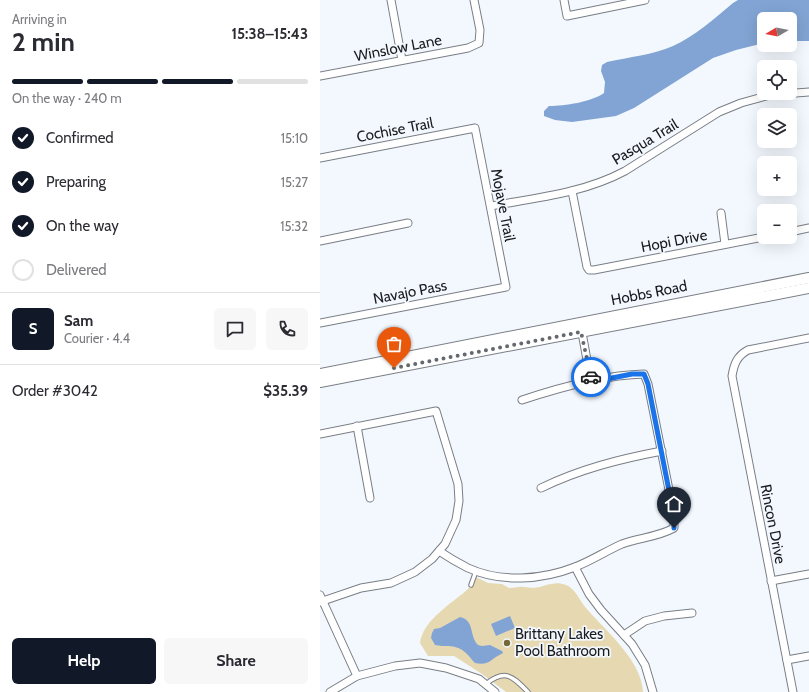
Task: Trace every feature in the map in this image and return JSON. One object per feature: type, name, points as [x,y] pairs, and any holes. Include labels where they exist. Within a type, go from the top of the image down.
[{"type":"street","points":[[391,0],[402,60]]},
{"type":"street","name":"Winslow Lane","points":[[320,74],[468,48],[479,43],[480,30],[474,0]]},
{"type":"street","points":[[564,0],[567,16],[645,0]]},
{"type":"street","name":"Pasqua Trail","points":[[490,206],[572,191],[610,179],[719,112],[741,103],[770,95],[809,92]]},
{"type":"street","name":"Cochise Trail","points":[[320,158],[474,128]]},
{"type":"street","name":"Mojave Trail","points":[[474,128],[506,287]]},
{"type":"street","name":"Hopi Drive","points":[[572,191],[587,267],[589,270],[757,238]]},
{"type":"street","points":[[721,213],[725,244]]},
{"type":"street","points":[[320,241],[408,223]]},
{"type":"street","points":[[797,231],[809,228]]},
{"type":"street","name":"Hobbs Road","points":[[320,382],[809,278]]},
{"type":"street","name":"Navajo Pass","points":[[320,323],[506,287]]},
{"type":"street","name":"Hobbs Road","points":[[581,327],[809,288]]},
{"type":"street","points":[[581,327],[592,382]]},
{"type":"street","name":"Rincon Drive","points":[[793,692],[732,376],[736,361],[748,350],[809,338]]},
{"type":"street","name":"Hobbs Road","points":[[320,374],[496,344]]},
{"type":"street","points":[[439,551],[476,571],[500,577],[539,577],[576,567],[631,540],[666,533],[674,528],[674,516],[662,451],[648,384],[644,374],[632,374],[592,382],[548,392],[522,400]]},
{"type":"street","points":[[320,434],[436,411],[458,484],[459,501],[456,520],[445,544],[432,559],[415,572],[390,583],[361,588],[321,599],[357,676]]},
{"type":"street","points":[[357,426],[370,498]]},
{"type":"street","points":[[541,488],[558,479],[604,463],[662,451]]},
{"type":"street","points":[[576,567],[589,594],[601,610],[632,644],[645,665],[653,692]]},
{"type":"street","points":[[771,581],[809,574]]},
{"type":"street","points":[[624,635],[645,621],[664,616],[692,613]]},
{"type":"street","points":[[787,660],[809,656]]},
{"type":"street","points":[[330,692],[357,676],[395,666],[420,663],[446,668],[479,679],[495,692]]},
{"type":"lane","points":[[471,585],[476,571]]},
{"type":"lane","points":[[486,684],[495,677],[506,675],[514,679],[528,692]]},
{"type":"shaded area","points":[[474,576],[488,583],[502,584],[509,588],[533,588],[557,583],[569,587],[575,592],[586,608],[622,647],[630,658],[641,680],[643,692],[506,692],[454,656],[428,656],[420,643],[426,627],[439,613],[467,590],[471,585]]},
{"type":"water","points":[[738,0],[809,0],[809,41],[797,41],[797,12],[757,12],[757,45],[713,58],[634,108],[616,116],[572,122],[555,120],[544,116],[544,111],[549,106],[578,103],[592,99],[604,93],[605,82],[601,71],[602,65],[607,62],[649,54],[673,46],[697,32]]},
{"type":"water","points":[[510,616],[515,628],[496,636],[491,624]]},
{"type":"water","points":[[460,617],[468,621],[475,641],[478,645],[490,645],[503,653],[487,663],[480,664],[475,663],[461,649],[435,645],[431,638],[434,629],[440,628]]},
{"type":"way so far","points":[[394,368],[581,332],[591,377]]},
{"type":"place","name":"Brittany Lakes Pool Bathroom","points":[[507,643]]},
{"type":"route","points":[[591,377],[592,382],[632,374],[644,374],[648,384],[662,451],[674,516],[674,528]]}]
